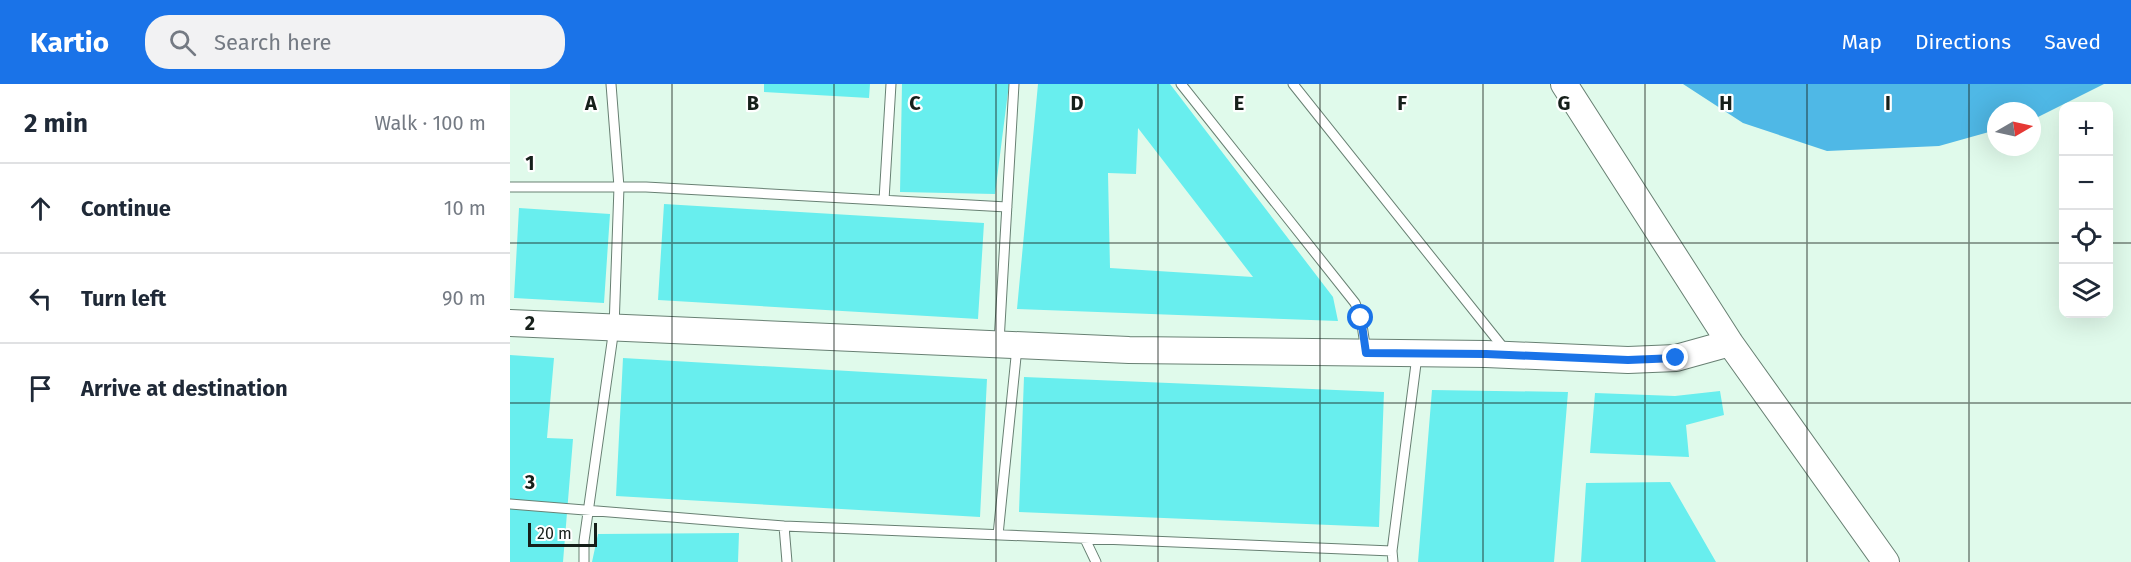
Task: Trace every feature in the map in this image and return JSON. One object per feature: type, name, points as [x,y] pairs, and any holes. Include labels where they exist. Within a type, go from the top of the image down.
[{"type":"street","points":[[1564,84],[1730,343],[1886,562]]},
{"type":"street","points":[[510,323],[1129,350],[1417,353],[1628,360],[1676,358],[1730,343]]},
{"type":"lane","points":[[584,562],[588,509],[614,328],[619,187],[611,84]]},
{"type":"lane","points":[[884,200],[891,84]]},
{"type":"lane","points":[[998,535],[1008,344],[1007,207],[1014,84]]},
{"type":"lane","points":[[1180,84],[1355,303],[1361,318],[1366,353]]},
{"type":"lane","points":[[1293,84],[1510,355]]},
{"type":"lane","points":[[510,186],[619,187],[1007,207]]},
{"type":"lane","points":[[1393,562],[1392,551],[1417,353]]},
{"type":"lane","points":[[510,504],[784,526],[1392,551]]},
{"type":"lane","points":[[784,526],[787,562]]},
{"type":"lane","points":[[1085,538],[1096,562]]},
{"type":"water","points":[[1683,84],[2104,84],[2068,102],[2059,102],[2059,106],[2041,116],[2041,102],[1987,102],[1987,133],[1939,146],[1827,151],[1743,123]]},
{"type":"building","points":[[764,84],[870,84],[869,98],[764,92]]},
{"type":"building","points":[[902,84],[1009,84],[995,194],[900,192]]},
{"type":"building","points":[[1038,84],[1170,84],[1333,297],[1338,321],[1017,309]],"holes":[[[1138,128],[1253,277],[1110,268],[1108,173],[1136,174]]]},
{"type":"building","points":[[664,204],[984,223],[978,319],[658,300]]},
{"type":"building","points":[[519,208],[610,214],[604,303],[514,298]]},
{"type":"building","points":[[510,355],[554,358],[547,438],[573,439],[563,562],[510,562]]},
{"type":"building","points":[[623,358],[987,379],[980,517],[616,496]]},
{"type":"building","points":[[1024,377],[1384,392],[1379,527],[1019,512]]},
{"type":"building","points":[[1432,390],[1568,392],[1554,562],[1418,562]]},
{"type":"building","points":[[1720,391],[1724,415],[1686,425],[1689,457],[1590,453],[1595,393],[1675,396]]},
{"type":"building","points":[[1670,482],[1716,562],[1581,562],[1586,483]]},
{"type":"building","points":[[739,533],[738,562],[592,562],[598,534]]},
{"type":"route","points":[[1361,318],[1366,353],[1486,354],[1628,360],[1676,358]]}]
